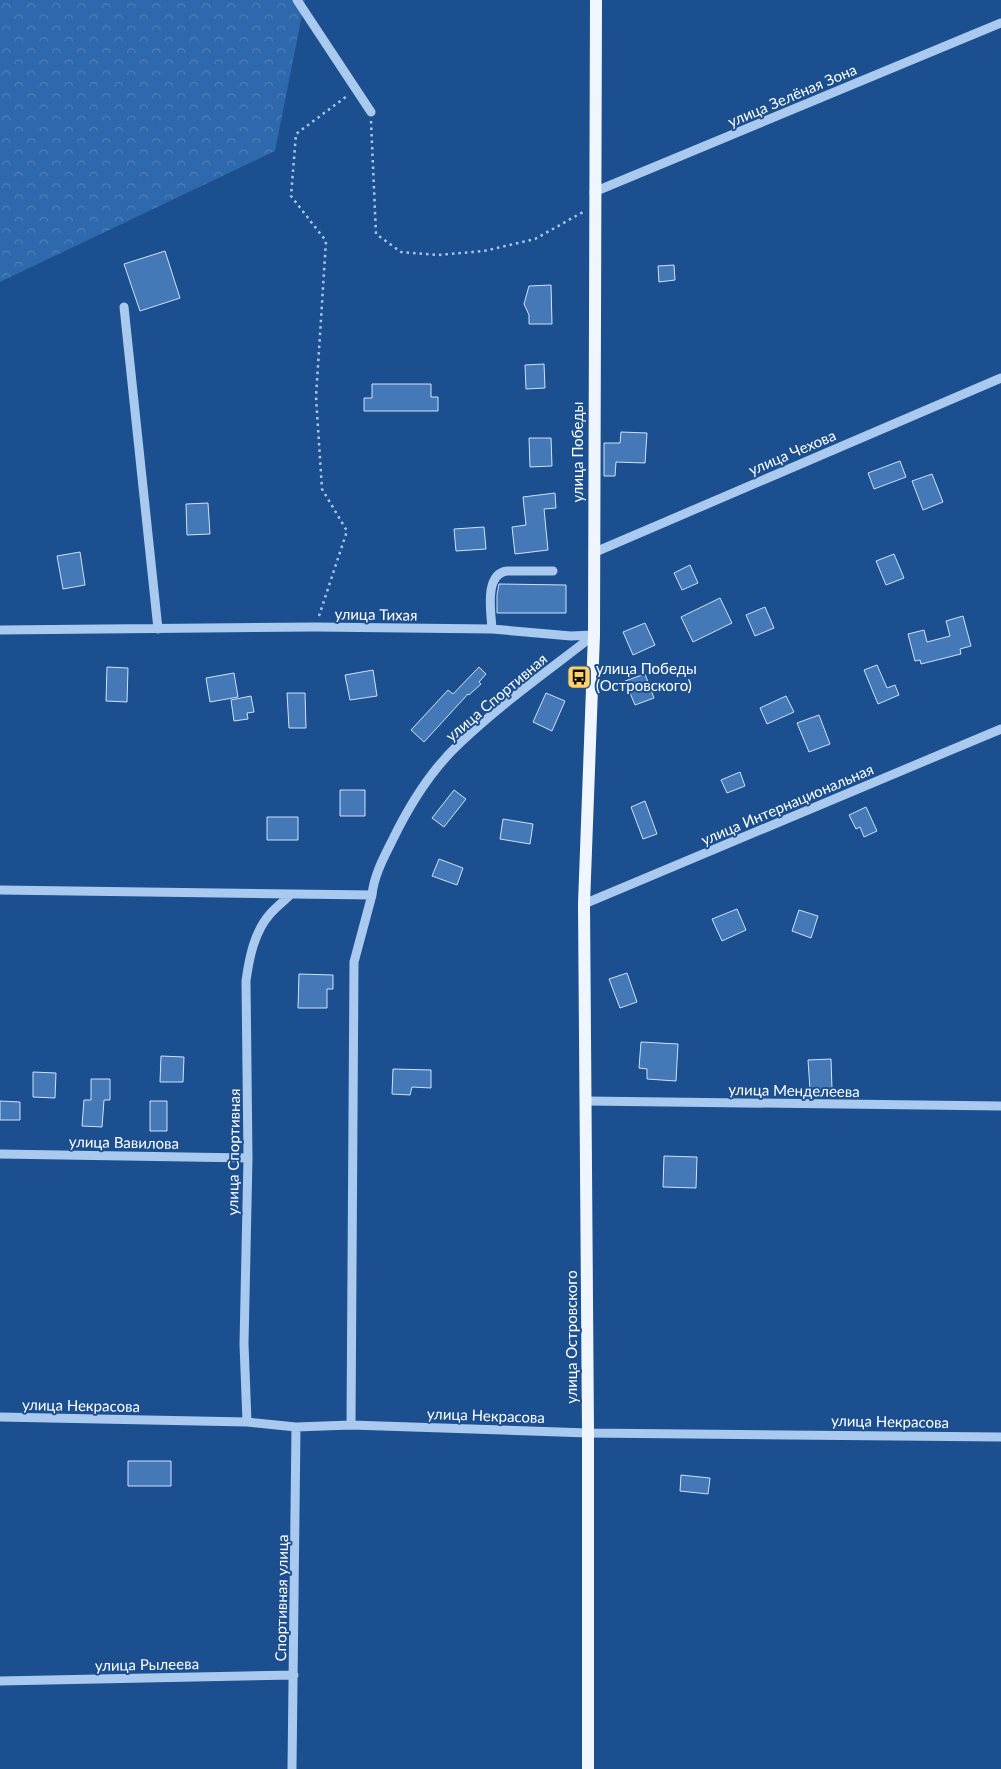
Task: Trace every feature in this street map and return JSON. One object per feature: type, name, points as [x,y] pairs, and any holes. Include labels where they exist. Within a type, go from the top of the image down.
[{"type":"main road","name":"улица Победы","points":[[584,904],[594,635],[596,0]]},
{"type":"main road","name":"улица Островского","points":[[584,904],[588,1433],[588,1769]]},
{"type":"street","points":[[297,0],[371,112]]},
{"type":"street","name":"улица Зелёная Зона","points":[[594,192],[1001,23]]},
{"type":"street","points":[[124,307],[158,629]]},
{"type":"street","name":"улица Чехова","points":[[593,552],[1001,378]]},
{"type":"street","points":[[492,629],[491,584],[495,577],[502,571],[553,571]]},
{"type":"street","name":"улица Тихая","points":[[0,630],[315,627],[492,629],[571,636],[594,635]]},
{"type":"street","name":"улица Спортивная","points":[[351,1425],[354,962],[372,895],[373,883],[403,819],[427,782],[459,744],[502,707],[594,635]]},
{"type":"street","name":"улица Интернациональная","points":[[584,904],[1001,730]]},
{"type":"street","points":[[0,890],[372,895]]},
{"type":"street","name":"улица Спортивная","points":[[247,1422],[244,1344],[248,1158],[246,981],[249,960],[261,929],[269,915],[290,895]]},
{"type":"street","name":"улица Менделеева","points":[[586,1101],[1001,1106]]},
{"type":"street","name":"улица Вавилова","points":[[0,1154],[248,1158]]},
{"type":"street","name":"улица Некрасова","points":[[0,1417],[247,1422],[296,1427],[351,1425],[588,1433],[1001,1437]]},
{"type":"street","name":"Спортивная улица","points":[[292,1769],[296,1427]]},
{"type":"street","name":"улица Рылеева","points":[[0,1681],[294,1676]]},
{"type":"path","points":[[315,627],[347,531],[322,489],[316,397],[326,241],[291,196],[296,134],[356,89]]},
{"type":"path","points":[[371,112],[376,234],[401,252],[438,255],[484,251],[535,239],[594,206]]},
{"type":"green space","points":[[0,0],[305,0],[275,151],[0,282]]},
{"type":"building","points":[[165,251],[180,298],[140,311],[124,264]]},
{"type":"building","points":[[674,265],[675,280],[659,282],[658,266]]},
{"type":"building","points":[[551,285],[552,324],[529,324],[529,315],[524,304],[529,286]]},
{"type":"building","points":[[544,364],[545,388],[526,389],[525,365]]},
{"type":"building","points":[[372,384],[431,384],[431,397],[438,397],[438,411],[364,411],[364,398],[372,398]]},
{"type":"building","points":[[621,432],[647,433],[645,463],[616,462],[615,476],[604,476],[604,443],[620,443]]},
{"type":"building","points":[[529,438],[551,438],[552,466],[530,467]]},
{"type":"building","points":[[900,461],[906,477],[874,489],[868,473]]},
{"type":"building","points":[[932,474],[943,502],[923,510],[912,481]]},
{"type":"building","points":[[555,493],[556,508],[544,509],[548,550],[515,554],[512,527],[526,525],[523,497]]},
{"type":"building","points":[[208,503],[210,534],[187,535],[186,504]]},
{"type":"building","points":[[484,527],[486,549],[456,551],[454,529]]},
{"type":"building","points":[[80,552],[85,585],[63,589],[57,556]]},
{"type":"building","points":[[894,554],[904,578],[886,585],[876,561]]},
{"type":"building","points":[[690,565],[698,583],[682,590],[674,573]]},
{"type":"building","points":[[499,584],[566,585],[566,613],[497,613]]},
{"type":"building","points":[[720,598],[732,623],[693,642],[681,617]]},
{"type":"building","points":[[765,607],[774,628],[755,636],[746,615]]},
{"type":"building","points":[[963,616],[971,646],[960,649],[961,654],[921,664],[920,660],[915,661],[908,634],[924,630],[927,642],[950,636],[946,621]]},
{"type":"building","points":[[645,623],[655,645],[633,655],[623,632]]},
{"type":"building","points":[[877,665],[887,688],[895,685],[899,695],[878,704],[864,670]]},
{"type":"building","points":[[107,667],[128,668],[127,702],[106,701]]},
{"type":"building","points":[[479,667],[486,674],[479,682],[481,684],[468,694],[424,742],[411,730],[448,690],[453,694]]},
{"type":"building","points":[[373,670],[377,696],[350,700],[345,675]]},
{"type":"building","points":[[234,673],[238,697],[210,702],[206,678]]},
{"type":"building","points":[[645,674],[654,698],[635,705],[625,681]]},
{"type":"building","points":[[287,693],[305,693],[306,728],[289,728]]},
{"type":"building","points":[[546,693],[565,701],[552,731],[533,722]]},
{"type":"building","points":[[251,696],[254,712],[247,713],[248,719],[234,721],[231,700]]},
{"type":"building","points":[[786,696],[794,712],[767,724],[760,708]]},
{"type":"building","points":[[819,715],[830,744],[809,752],[797,723]]},
{"type":"building","points":[[740,772],[745,786],[727,793],[721,780]]},
{"type":"building","points":[[340,790],[365,790],[365,816],[340,816]]},
{"type":"building","points":[[454,790],[466,799],[444,827],[432,818]]},
{"type":"building","points":[[645,801],[657,834],[643,839],[631,807]]},
{"type":"building","points":[[866,807],[877,831],[864,837],[860,827],[856,829],[849,815]]},
{"type":"building","points":[[267,817],[298,817],[298,840],[267,840]]},
{"type":"building","points":[[503,819],[533,824],[530,844],[500,839]]},
{"type":"building","points":[[439,859],[463,868],[457,885],[432,876]]},
{"type":"building","points":[[737,909],[746,930],[722,941],[712,919]]},
{"type":"building","points":[[799,910],[818,916],[811,938],[792,931]]},
{"type":"building","points":[[627,973],[637,1002],[620,1008],[609,979]]},
{"type":"building","points":[[299,974],[333,975],[333,989],[327,989],[327,1008],[298,1008]]},
{"type":"building","points":[[641,1042],[678,1044],[676,1081],[647,1079],[647,1069],[639,1068]]},
{"type":"building","points":[[161,1056],[184,1057],[183,1082],[160,1082]]},
{"type":"building","points":[[831,1059],[832,1089],[810,1089],[808,1060]]},
{"type":"building","points":[[393,1069],[431,1070],[431,1088],[412,1087],[410,1095],[392,1094]]},
{"type":"building","points":[[33,1072],[56,1073],[55,1098],[33,1097]]},
{"type":"building","points":[[91,1079],[110,1079],[110,1100],[104,1100],[102,1127],[82,1126],[84,1100],[91,1100]]},
{"type":"building","points":[[0,1101],[20,1102],[20,1120],[0,1120]]},
{"type":"building","points":[[150,1101],[167,1101],[167,1131],[150,1131]]},
{"type":"building","points":[[664,1156],[697,1157],[696,1188],[663,1187]]},
{"type":"building","points":[[128,1461],[171,1461],[171,1486],[128,1486]]},
{"type":"building","points":[[681,1475],[710,1478],[708,1494],[680,1491]]},
{"type":"place","name":"улица Победы (Островского)","points":[[579,677]]}]
